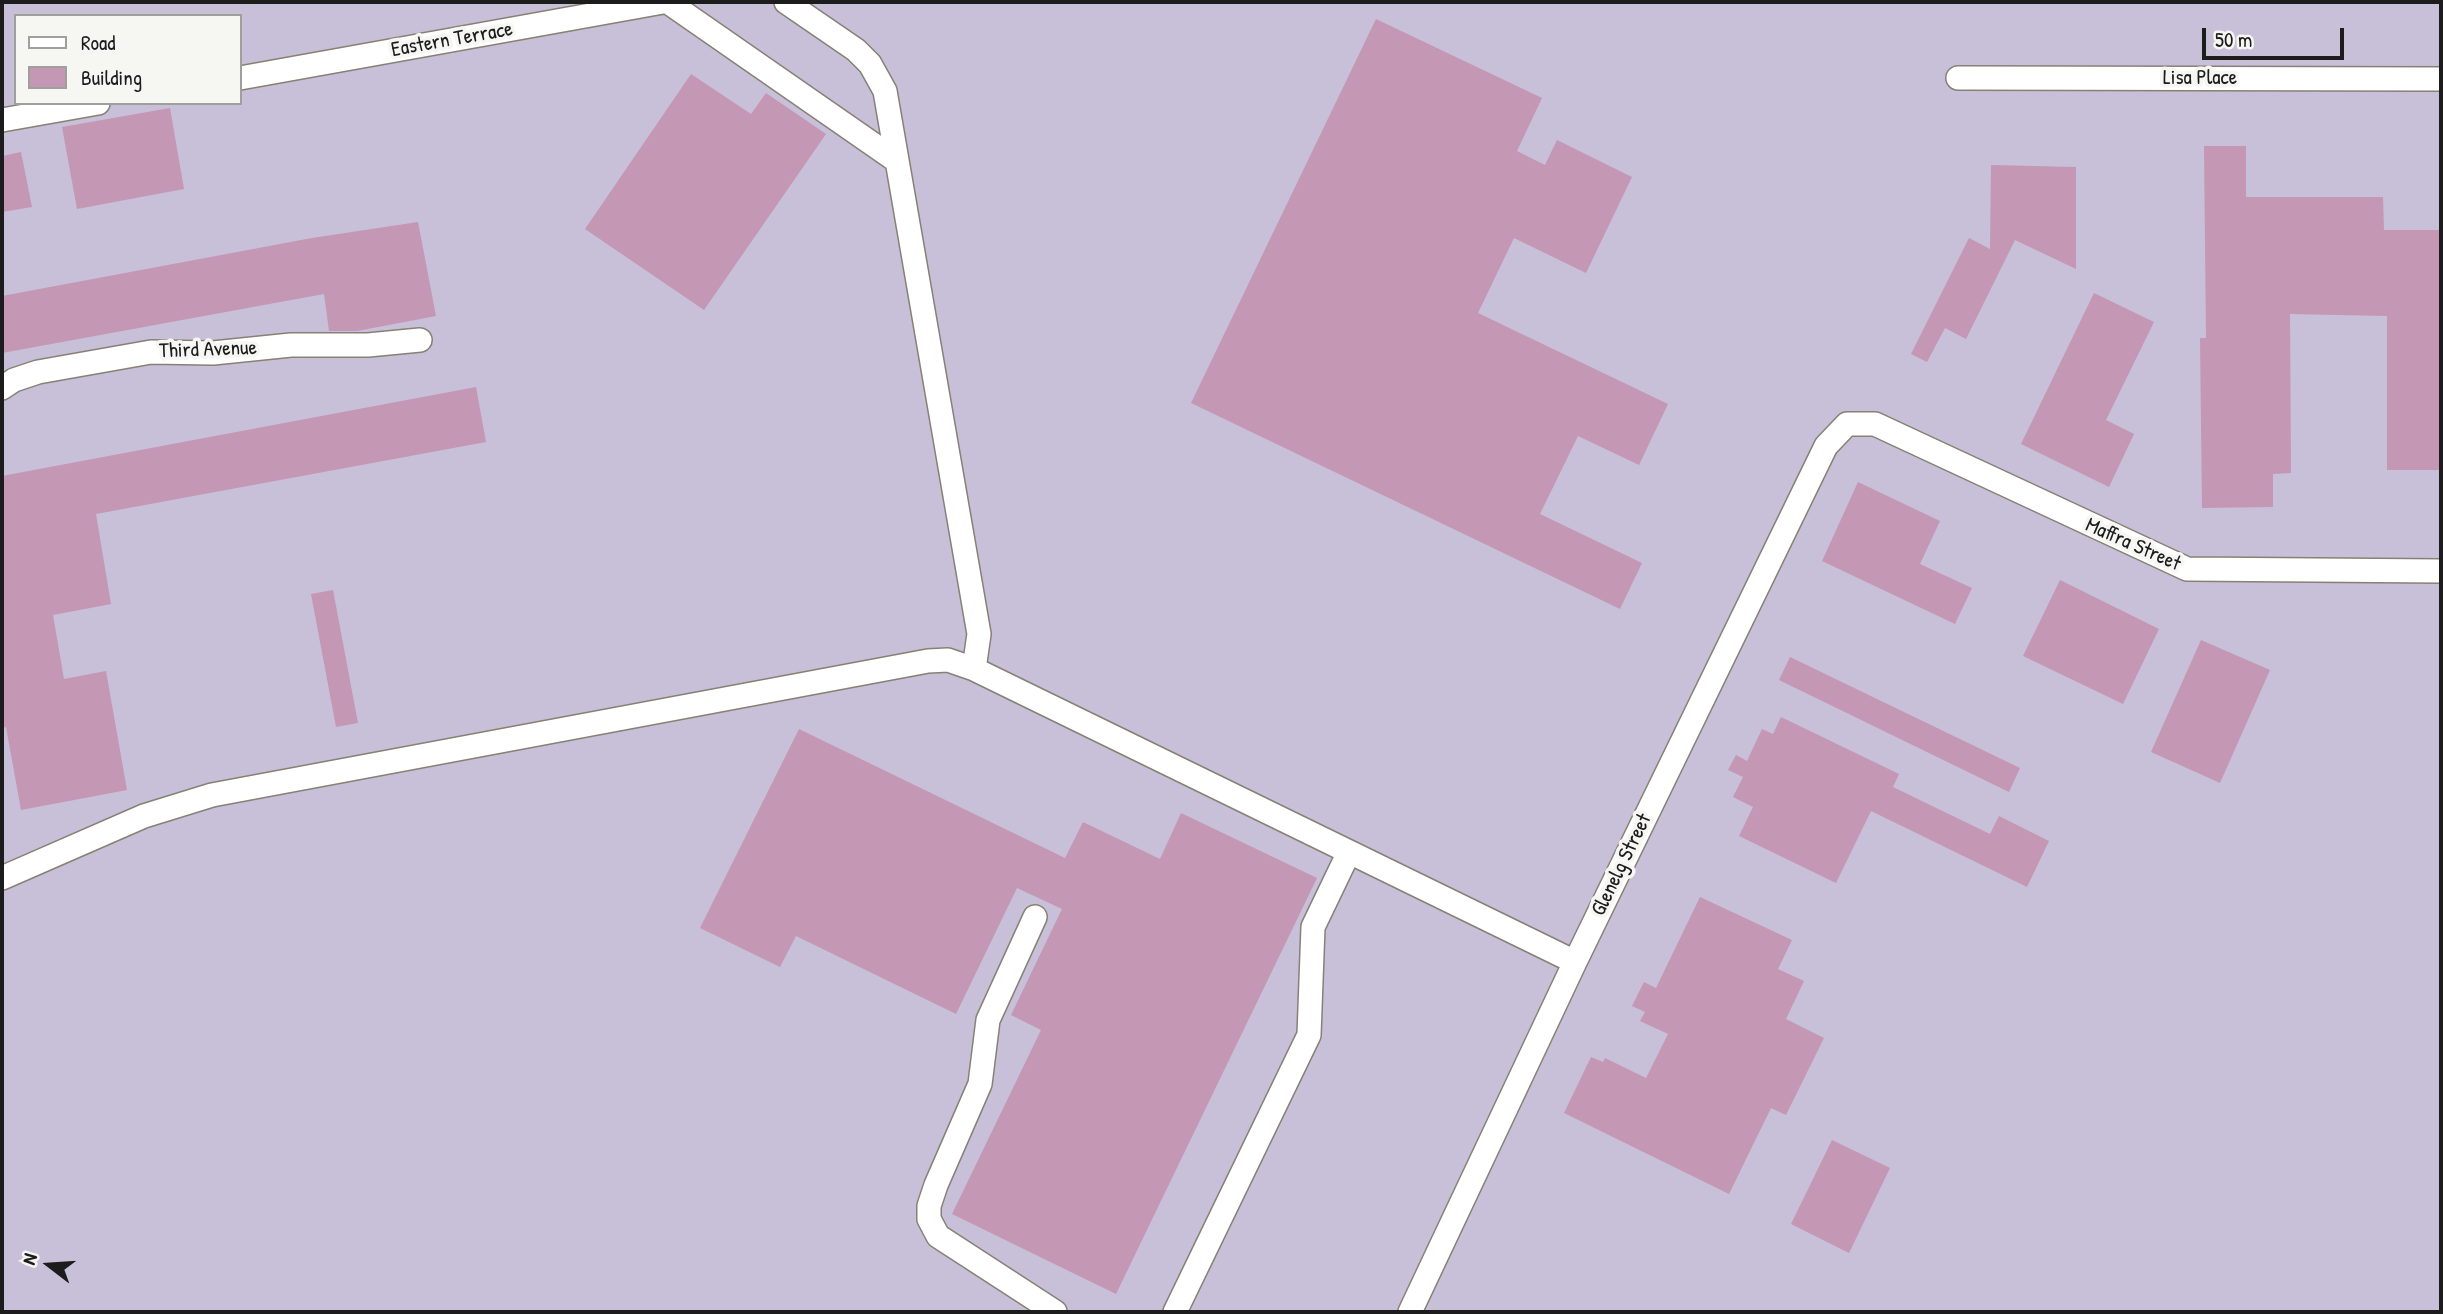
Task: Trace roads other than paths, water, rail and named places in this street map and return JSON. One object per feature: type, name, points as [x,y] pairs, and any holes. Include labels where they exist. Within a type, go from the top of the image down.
[{"type":"street","name":"Eastern Terrace","points":[[242,78],[666,2]]},
{"type":"street","points":[[666,2],[897,161]]},
{"type":"street","points":[[786,2],[870,64],[885,92],[979,634],[974,669]]},
{"type":"street","name":"Lisa Place","points":[[1958,78],[2441,79]]},
{"type":"street","points":[[2,121],[87,105]]},
{"type":"street","name":"Third Avenue","points":[[2,388],[38,372],[151,352],[213,353],[291,345],[369,345],[420,340]]},
{"type":"street","name":"Maffra Street","points":[[1847,424],[1875,424],[2187,569],[2441,571]]},
{"type":"street","name":"Glenelg Street","points":[[1410,1312],[1575,962],[1826,446],[1847,424]]},
{"type":"street","points":[[2,878],[144,816],[212,795],[928,661],[948,660],[974,669],[1575,962]]},
{"type":"street","points":[[1175,1312],[1309,1035],[1313,927],[1349,852]]},
{"type":"street","points":[[1035,917],[988,1020],[980,1084],[936,1185],[929,1206],[929,1219],[938,1236],[1055,1312]]}]
